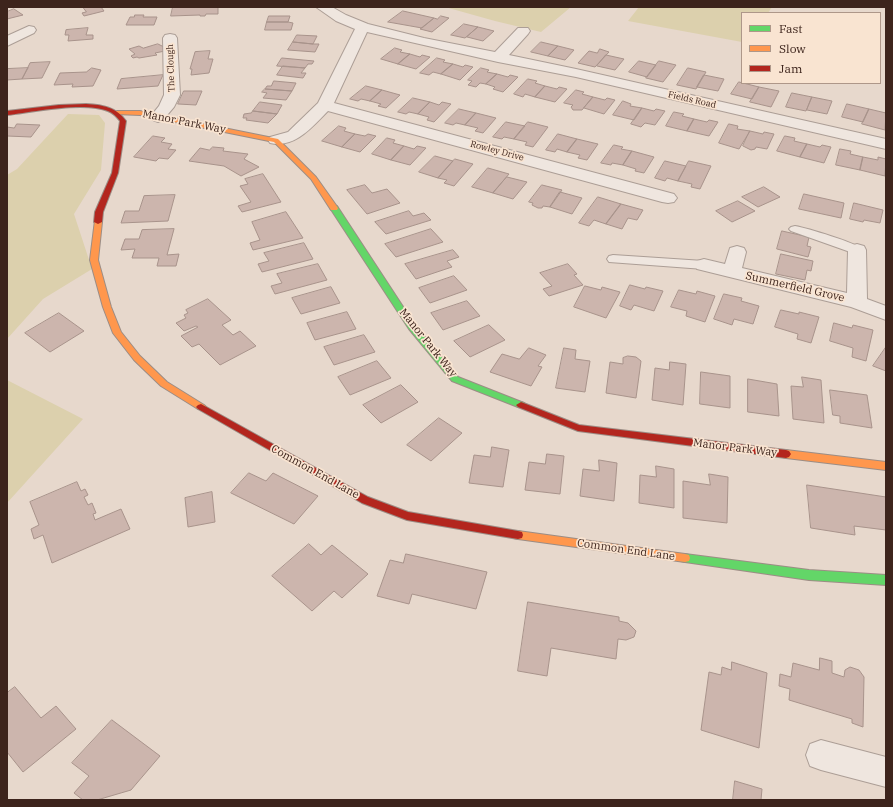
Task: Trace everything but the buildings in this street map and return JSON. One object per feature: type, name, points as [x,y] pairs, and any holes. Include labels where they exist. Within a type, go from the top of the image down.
[{"type":"street","name":"Fields Road","points":[[323,7],[341,18],[363,27],[498,58],[576,73],[886,144]]},
{"type":"street","points":[[276,140],[294,135],[325,105],[363,27]]},
{"type":"street","points":[[7,42],[29,30]]},
{"type":"street","points":[[498,58],[523,31]]},
{"type":"street","name":"The Clough","points":[[158,117],[166,107],[172,95],[170,38]]},
{"type":"street","name":"Rowley Drive","points":[[325,105],[668,198]]},
{"type":"street","points":[[7,113],[67,107],[106,108],[117,113]]},
{"type":"street","name":"Manor Park Way","points":[[117,113],[140,113],[276,140],[314,178],[412,327],[455,379],[578,428],[886,466]]},
{"type":"street","name":"Common End Lane","points":[[117,113],[123,121],[120,143],[115,172],[99,212],[94,260],[107,307],[117,332],[137,358],[164,384],[206,410],[365,500],[407,516],[531,537],[801,574],[886,580]]},
{"type":"street","name":"Summerfield Grove","points":[[857,250],[857,302]]},
{"type":"street","name":"Summerfield Grove","points":[[732,272],[738,252]]},
{"type":"street","name":"Summerfield Grove","points":[[704,265],[857,302],[886,313]]},
{"type":"street","points":[[821,755],[886,772]]},
{"type":"lane","points":[[795,229],[857,250]]},
{"type":"lane","points":[[613,259],[704,265]]},
{"type":"shaded area","points":[[445,7],[571,7],[541,32]]},
{"type":"shaded area","points":[[639,7],[772,7],[769,12],[741,12],[741,42],[628,21]]},
{"type":"shaded area","points":[[68,114],[99,115],[105,123],[101,170],[74,214],[92,269],[43,299],[7,339],[7,175],[17,169]]},
{"type":"shaded area","points":[[7,380],[83,419],[7,503]]},
{"type":"traffic: fast","points":[[334,208],[412,327],[455,379],[521,405]]},
{"type":"traffic: fast","points":[[685,558],[809,575],[886,580]]},
{"type":"traffic: slow","points":[[117,113],[140,113],[276,140],[314,178],[334,208]]},
{"type":"traffic: slow","points":[[98,222],[94,260],[107,307],[117,333],[137,358],[164,384],[201,407]]},
{"type":"traffic: slow","points":[[786,454],[886,466]]},
{"type":"traffic: slow","points":[[518,535],[685,558]]},
{"type":"traffic: jam","points":[[7,113],[59,107],[86,106],[109,109],[120,117],[123,121],[115,173],[99,212],[98,222]]},
{"type":"traffic: jam","points":[[521,405],[578,428],[786,454]]},
{"type":"traffic: jam","points":[[201,407],[365,500],[407,516],[518,535]]}]
